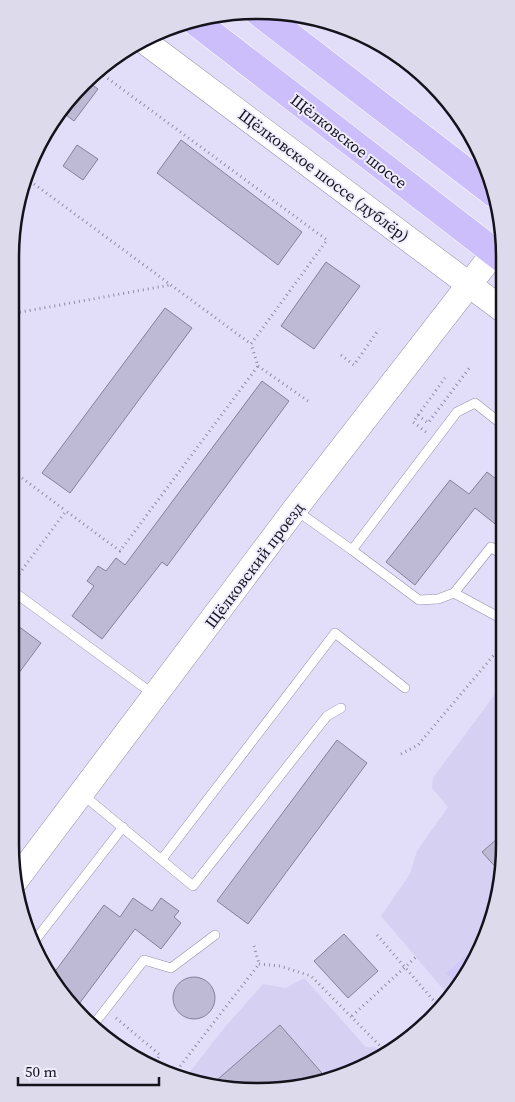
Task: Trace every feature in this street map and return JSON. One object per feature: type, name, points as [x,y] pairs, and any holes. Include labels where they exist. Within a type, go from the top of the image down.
[{"type":"main road","points":[[268,19],[486,187]]},
{"type":"main road","name":"Щёлковское шоссе","points":[[201,26],[496,248]]},
{"type":"street","name":"Щёлковское шоссе (дублёр)","points":[[149,45],[496,304]]},
{"type":"street","name":"Щёлковский проезд","points":[[21,874],[470,283],[496,255]]},
{"type":"lane","points":[[352,550],[457,412],[475,403],[496,420]]},
{"type":"lane","points":[[296,510],[419,600],[438,599],[454,593],[491,547],[496,550]]},
{"type":"lane","points":[[454,593],[496,616]]},
{"type":"lane","points":[[19,596],[155,696]]},
{"type":"lane","points":[[162,859],[335,633],[405,688]]},
{"type":"lane","points":[[81,794],[193,886],[327,716],[341,708]]},
{"type":"lane","points":[[38,939],[122,827]]},
{"type":"lane","points":[[97,1021],[144,960],[171,968],[214,935]]},
{"type":"path","points":[[103,75],[327,240],[251,344]]},
{"type":"path","points":[[31,182],[251,344],[258,366],[308,401]]},
{"type":"path","points":[[19,312],[171,285]]},
{"type":"path","points":[[341,355],[354,365],[379,329]]},
{"type":"path","points":[[19,476],[120,551],[258,366]]},
{"type":"path","points":[[418,415],[428,423],[470,367]]},
{"type":"path","points":[[437,440],[413,422],[445,378]]},
{"type":"path","points":[[19,575],[66,511]]},
{"type":"path","points":[[401,754],[418,745],[496,652]]},
{"type":"path","points":[[377,935],[436,1003]]},
{"type":"path","points":[[254,946],[259,964]]},
{"type":"path","points":[[352,1016],[416,957]]},
{"type":"path","points":[[259,964],[280,966],[311,976],[382,1048]]},
{"type":"path","points":[[177,1070],[259,964]]},
{"type":"path","points":[[106,1010],[160,1055],[156,1061]]},
{"type":"shaded area","points":[[496,693],[496,860],[492,891],[484,921],[472,950],[446,992],[381,916],[410,874],[417,851],[448,807],[432,788],[433,778]]},
{"type":"shaded area","points":[[472,951],[453,981],[446,973]]},
{"type":"shaded area","points":[[304,978],[366,1047],[376,1047],[379,1050],[363,1059],[334,1071],[304,1079],[273,1083],[242,1083],[211,1079],[189,1073],[225,1027],[263,984],[286,988]]},
{"type":"building","points":[[93,85],[98,89],[74,121],[66,115]]},
{"type":"building","points":[[181,140],[302,232],[278,265],[157,173]]},
{"type":"building","points":[[77,145],[98,159],[83,180],[63,166]]},
{"type":"building","points":[[326,262],[360,286],[314,349],[281,326]]},
{"type":"building","points":[[165,308],[192,328],[70,493],[42,473]]},
{"type":"building","points":[[262,381],[289,401],[167,566],[162,562],[102,639],[72,616],[94,586],[87,581],[98,566],[106,571],[116,558],[125,565]]},
{"type":"building","points":[[487,472],[496,479],[496,525],[475,508],[415,585],[386,562],[450,480],[469,494]]},
{"type":"building","points":[[19,627],[41,643],[19,673]]},
{"type":"building","points":[[337,740],[367,763],[248,924],[217,901]]},
{"type":"building","points":[[496,840],[495,867],[482,852]]},
{"type":"building","points":[[133,898],[152,911],[161,898],[179,911],[174,917],[181,923],[161,949],[135,929],[79,1003],[55,971],[104,905],[120,917]]},
{"type":"building","points":[[344,934],[378,971],[348,998],[314,961]]},
{"type":"building","points":[[198,977],[206,980],[212,986],[215,998],[212,1010],[206,1016],[190,1019],[182,1016],[176,1010],[173,994],[176,986],[182,980]]},
{"type":"building","points":[[280,1025],[323,1074],[304,1079],[273,1083],[242,1083],[217,1080]]}]
